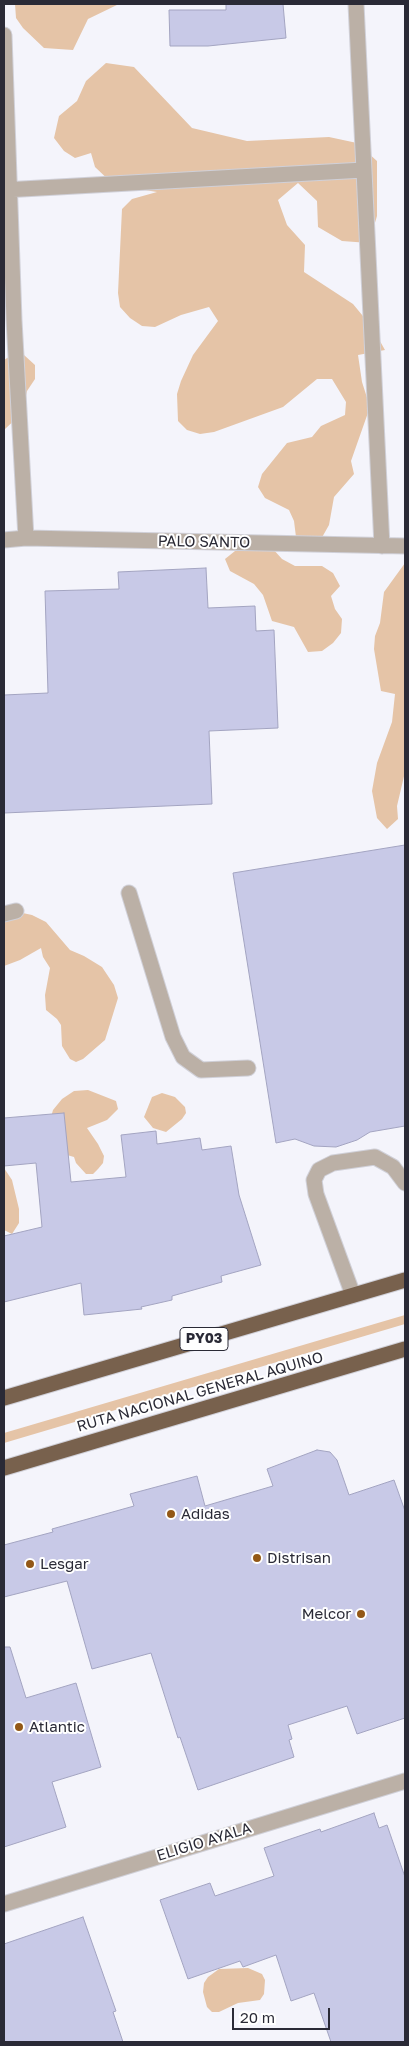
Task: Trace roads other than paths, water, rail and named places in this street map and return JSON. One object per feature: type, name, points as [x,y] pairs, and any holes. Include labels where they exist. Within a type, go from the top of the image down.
[{"type":"highway","name":"PY03","points":[[4,1398],[405,1280]]},
{"type":"highway","name":"RUTA NACIONAL GENERAL AQUINO","points":[[4,1468],[405,1349]]},
{"type":"street","points":[[356,4],[382,546]]},
{"type":"street","points":[[4,35],[6,190],[26,538]]},
{"type":"street","points":[[6,190],[364,170]]},
{"type":"street","name":"PALO SANTO","points":[[4,540],[26,538],[405,546]]},
{"type":"street","points":[[129,893],[173,1037],[183,1057],[201,1070],[248,1068]]},
{"type":"street","points":[[353,1295],[316,1194],[314,1180],[319,1170],[333,1163],[375,1157],[392,1167],[405,1183]]},
{"type":"street","name":"ELIGIO AYALA","points":[[4,1904],[405,1781]]},
{"type":"place","name":"Adidas","points":[[171,1514]]},
{"type":"place","name":"Distrisan","points":[[257,1558]]},
{"type":"place","name":"Lesgar","points":[[30,1564]]},
{"type":"place","name":"Melcor","points":[[361,1614]]},
{"type":"place","name":"Atlantic","points":[[19,1727]]}]
